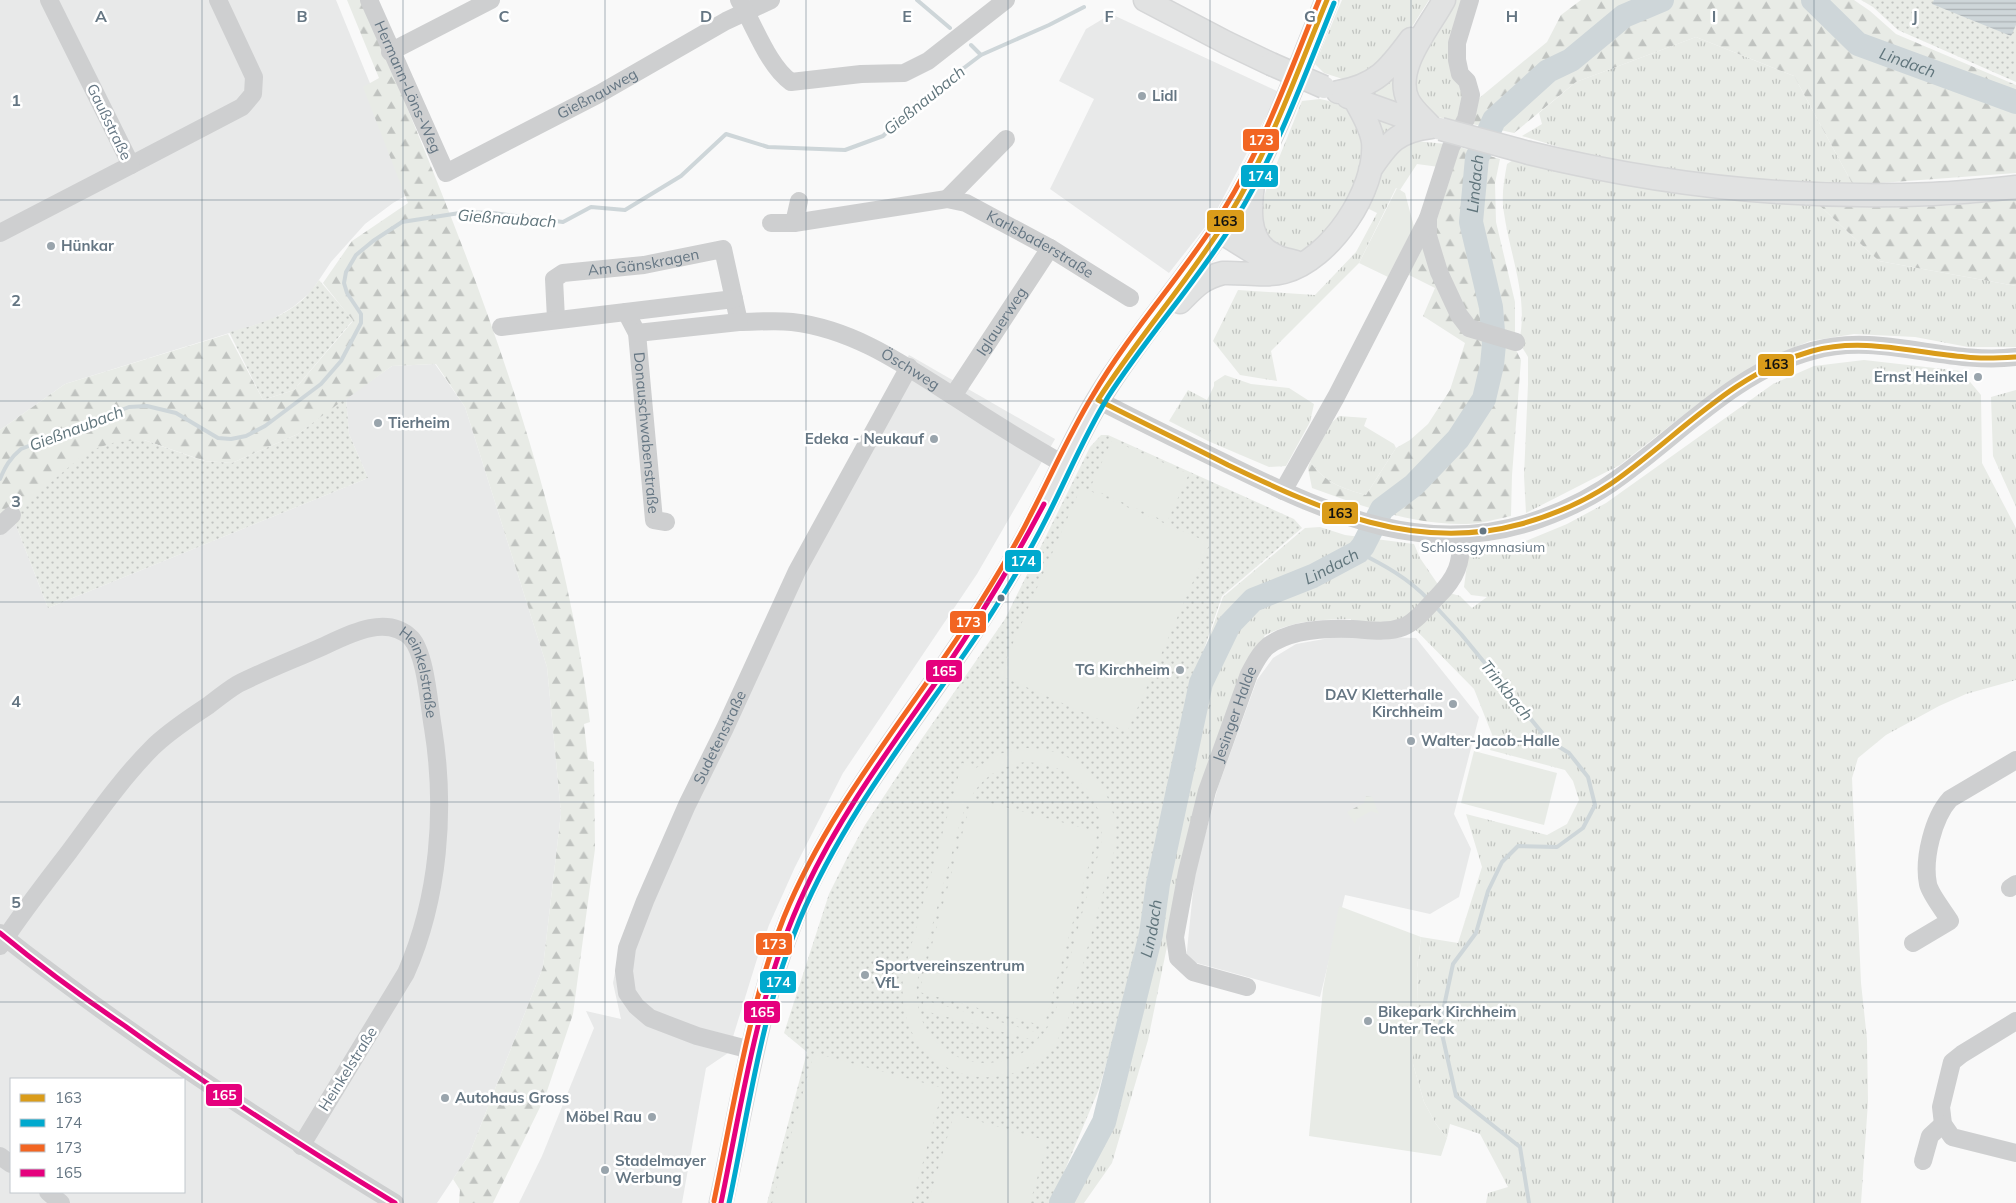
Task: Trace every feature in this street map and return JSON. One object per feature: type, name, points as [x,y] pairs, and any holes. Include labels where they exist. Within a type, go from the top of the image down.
[{"type":"main road","points":[[1145,0],[1227,44],[1339,93],[1436,128],[1529,153],[1621,172],[1717,186],[1782,192],[1886,195],[1933,194],[2016,187]]},
{"type":"main road","points":[[722,1203],[751,1050],[767,992],[792,919],[834,833],[987,606],[1028,535],[1063,464],[1098,400],[1152,321],[1216,236],[1256,168],[1278,122],[1327,0]]},
{"type":"main road","points":[[1339,93],[1361,88],[1379,77],[1408,43],[1436,0]]},
{"type":"main road","points":[[1436,128],[1410,102],[1405,87],[1406,73],[1414,49],[1444,0]]},
{"type":"main road","points":[[1339,93],[1371,132],[1373,142],[1370,171]]},
{"type":"main road","points":[[1216,236],[1247,263],[1263,270],[1295,265],[1313,258],[1340,230],[1353,212],[1370,171],[1390,142],[1415,129],[1436,128]]},
{"type":"main road","points":[[1256,168],[1250,204],[1252,224],[1257,238],[1266,250],[1273,255],[1295,265]]},
{"type":"main road","points":[[1152,321],[1175,307],[1205,278],[1223,273],[1295,265]]},
{"type":"street","name":"Gaußstraße","points":[[0,233],[131,165],[49,0]]},
{"type":"street","points":[[131,165],[242,107],[253,94],[254,77],[218,0]]},
{"type":"street","name":"Hermann-Löns-Weg","points":[[369,0],[390,52],[446,174]]},
{"type":"street","points":[[390,52],[491,0]]},
{"type":"street","name":"Gießnauweg","points":[[446,174],[599,94],[726,21],[743,6],[771,0]]},
{"type":"street","points":[[743,6],[756,33],[783,77],[790,82],[861,74],[904,73],[928,61],[1006,0]]},
{"type":"street","points":[[1283,492],[1336,397],[1428,218],[1451,147],[1466,119],[1471,95],[1467,81],[1460,74],[1457,60],[1457,43],[1470,0]]},
{"type":"street","points":[[947,199],[1006,139]]},
{"type":"street","name":"Karlsbaderstraße","points":[[771,223],[794,223],[947,199],[966,203],[1050,248],[1130,298]]},
{"type":"street","points":[[794,223],[799,201]]},
{"type":"street","points":[[1428,218],[1428,236],[1439,272],[1459,315],[1470,328],[1512,341]]},
{"type":"street","name":"Iglauerweg","points":[[953,396],[1050,248]]},
{"type":"street","name":"Am Gänskragen","points":[[556,319],[554,279],[563,274],[644,265],[723,249],[734,299]]},
{"type":"street","points":[[501,327],[734,299],[739,322]]},
{"type":"street","points":[[626,312],[637,333]]},
{"type":"street","name":"Öschweg","points":[[637,333],[739,322],[792,322],[837,333],[878,349],[909,366],[953,396],[1063,464]]},
{"type":"street","name":"Donauschwabenstraße","points":[[637,333],[654,520],[666,522]]},
{"type":"street","points":[[1098,400],[1283,492],[1349,517],[1408,532],[1461,536],[1512,528],[1558,512],[1588,497],[1618,479],[1708,408],[1748,380],[1791,357],[1837,345],[1867,344],[1966,357],[2016,357]]},
{"type":"street","name":"Sudetenstraße","points":[[751,1050],[697,1036],[650,1018],[636,1006],[627,993],[624,971],[628,948],[645,901],[687,806],[726,728],[797,571],[909,366]]},
{"type":"street","name":"Jesinger Halde","points":[[1247,987],[1193,972],[1178,958],[1175,936],[1187,872],[1206,791],[1256,659],[1267,646],[1300,633],[1340,628],[1385,631],[1404,627],[1418,616],[1451,582],[1459,566],[1461,536]]},
{"type":"street","name":"Heinkelstraße","points":[[2,939],[123,781],[152,747],[188,719],[237,685],[335,641],[368,628],[385,627],[403,632],[413,640],[422,658],[435,745],[438,812],[435,873],[429,906],[417,949],[406,973],[301,1146]]},
{"type":"street","points":[[1913,943],[1950,921],[1928,885],[1928,861],[1932,834],[1943,807],[1950,799],[2016,760]]},
{"type":"street","points":[[2,939],[124,1027],[301,1146],[395,1203]]},
{"type":"street","points":[[2016,1022],[1952,1062],[1941,1107],[1943,1124],[1952,1137],[2016,1153]]},
{"type":"street","points":[[1923,1161],[1930,1136],[1943,1124]]},
{"type":"street","points":[[49,1193],[61,1203]]},
{"type":"shaded area","points":[[0,0],[336,0],[414,191],[393,203],[365,224],[331,262],[311,292],[293,307],[271,320],[65,384],[0,430]]},
{"type":"shaded area","points":[[1934,0],[2016,0],[2016,25],[2011,36],[1932,4]]},
{"type":"shaded area","points":[[1111,14],[1279,92],[1213,217],[1169,273],[1050,189],[1094,99],[1059,81],[1086,29]]},
{"type":"shaded area","points":[[909,355],[1055,439],[977,574],[843,773],[795,867],[769,925],[728,1053],[706,1068],[682,1203],[519,1203],[542,1156],[594,1028],[586,1011],[621,1019],[613,983],[618,957],[789,577]]},
{"type":"shaded area","points":[[435,364],[465,407],[547,667],[561,813],[543,967],[469,1155],[437,1203],[0,1203],[0,526],[12,515],[48,608],[368,478],[349,434],[346,398],[392,366]]},
{"type":"shaded area","points":[[1341,636],[1416,638],[1479,717],[1454,814],[1471,849],[1459,897],[1430,914],[1345,895],[1320,997],[1186,960],[1195,872],[1218,787],[1257,680],[1273,658],[1296,644]]},
{"type":"green space","points":[[347,0],[362,0],[435,175],[501,354],[530,444],[555,536],[575,628],[590,722],[584,724],[588,760],[594,762],[595,849],[573,1014],[545,1097],[493,1203],[459,1203],[460,1190],[453,1179],[469,1155],[543,967],[561,813],[547,667],[465,407],[436,364],[392,366],[298,434],[232,463],[205,461],[144,440],[0,526],[0,430],[65,384],[228,334],[263,400],[294,390],[353,321],[323,283],[352,241],[408,203],[363,87],[379,78]]},
{"type":"green space","points":[[1342,0],[1429,0],[1401,44],[1379,67],[1349,81],[1324,73],[1315,64]]},
{"type":"green space","points":[[1450,0],[1466,0],[1453,42],[1466,94],[1459,121],[1437,117],[1426,108],[1413,91],[1414,67]]},
{"type":"green space","points":[[1581,0],[1854,0],[1870,11],[1896,34],[2016,85],[2016,173],[1853,185],[1794,76],[1696,37],[1576,82],[1514,133],[1472,124],[1478,99],[1547,42],[1561,15]]},
{"type":"green space","points":[[1861,0],[2016,0],[2016,82],[1898,30],[1873,7]]},
{"type":"green space","points":[[1696,37],[1794,76],[1853,185],[1703,176],[1599,159],[1522,136],[1542,124],[1539,113],[1576,82]]},
{"type":"green space","points":[[1403,60],[1408,111],[1361,93]]},
{"type":"green space","points":[[1320,99],[1346,109],[1355,119],[1366,144],[1350,201],[1321,241],[1295,255],[1273,249],[1259,218],[1266,190],[1302,101]]},
{"type":"green space","points":[[1368,114],[1404,127],[1383,141]]},
{"type":"green space","points":[[1415,141],[1447,144],[1439,167],[1417,164],[1400,190],[1396,188],[1359,263],[1271,351],[1277,381],[1240,375],[1213,341],[1238,290],[1315,295],[1356,252],[1377,213],[1365,207],[1386,160]]},
{"type":"green space","points":[[1459,147],[1500,159],[1495,183],[1496,222],[1515,302],[1515,348],[1521,360],[1512,475],[1511,516],[1466,524],[1407,518],[1368,508],[1331,495],[1312,488],[1308,468],[1310,462],[1328,480],[1349,490],[1366,495],[1396,448],[1410,440],[1428,424],[1450,390],[1465,343],[1423,316],[1435,288],[1405,273]]},
{"type":"green space","points":[[1513,160],[1618,183],[1708,197],[1819,205],[1879,261],[2016,286],[2016,347],[1968,347],[1915,337],[1854,334],[1810,341],[1763,360],[1695,406],[1620,465],[1526,513],[1524,476],[1528,357],[1519,342],[1522,309],[1518,277],[1503,201],[1507,164]]},
{"type":"green space","points":[[1397,188],[1405,193],[1414,227],[1388,277],[1359,263]]},
{"type":"green space","points":[[2016,198],[2016,286],[1879,261],[1819,205],[1918,207],[1992,202]]},
{"type":"green space","points":[[319,280],[353,320],[294,390],[263,400],[229,332],[268,320],[291,309],[310,292]]},
{"type":"green space","points":[[1864,360],[1961,371],[1981,395],[1982,463],[2016,528],[2016,680],[1966,694],[1939,706],[1886,735],[1858,758],[1852,778],[1861,983],[1867,1039],[1868,1102],[1861,1203],[1486,1203],[1488,1193],[1508,1187],[1480,1134],[1450,1124],[1447,1138],[1436,1124],[1424,1102],[1413,1064],[1413,1034],[1418,1003],[1417,968],[1421,937],[1458,943],[1482,867],[1466,814],[1547,835],[1567,824],[1579,800],[1573,781],[1565,770],[1490,750],[1493,737],[1474,689],[1406,620],[1391,624],[1351,624],[1351,619],[1306,622],[1286,627],[1264,636],[1266,640],[1174,912],[1148,1040],[1112,1163],[1084,1203],[1053,1203],[1086,1138],[1109,1077],[1134,982],[1157,854],[1193,684],[1223,597],[1305,528],[1320,527],[1345,535],[1414,544],[1420,558],[1437,583],[1453,594],[1460,596],[1472,608],[1487,597],[1471,595],[1464,587],[1468,557],[1473,553],[1516,545],[1567,524],[1606,503],[1773,384],[1814,366]]},
{"type":"green space","points":[[1225,375],[1251,384],[1289,388],[1314,404],[1310,422],[1286,466],[1269,467],[1208,441],[1169,421],[1188,390],[1207,400],[1214,382]]},
{"type":"green space","points":[[2016,390],[2016,507],[1993,456],[1991,397]]},
{"type":"green space","points":[[346,398],[349,434],[368,478],[48,608],[12,515],[88,451],[116,442],[144,440],[204,461],[232,463],[298,434]]},
{"type":"green space","points":[[1339,416],[1367,418],[1364,426],[1394,444],[1396,448],[1366,495],[1349,490],[1328,480],[1310,462],[1328,426]]},
{"type":"green space","points":[[1101,435],[1108,435],[1294,519],[1302,528],[1222,596],[1192,685],[1130,980],[1099,1089],[1051,1203],[767,1203],[807,1052],[784,1033],[829,894],[865,825],[1005,619],[1090,447]]},
{"type":"green space","points":[[1112,440],[1189,474],[1167,522],[1090,488]]},
{"type":"green space","points":[[1081,487],[1210,543],[1127,732],[999,675]]},
{"type":"green space","points":[[1026,748],[1046,750],[1065,756],[1081,765],[1094,777],[1105,792],[1112,809],[1115,828],[1115,848],[1073,1003],[1058,1038],[1051,1048],[1037,1061],[1020,1071],[1002,1076],[984,1077],[965,1075],[948,1068],[932,1058],[919,1044],[907,1020],[902,984],[962,763],[976,768],[999,754]],"holes":[[[1026,762],[1043,764],[1072,776],[1083,785],[1092,797],[1098,811],[1101,826],[1101,844],[1056,1009],[1041,1036],[1020,1054],[997,1062],[972,1062],[950,1053],[931,1036],[919,1012],[917,982],[960,823],[970,799],[983,781],[1002,769]]]},
{"type":"green space","points":[[1474,751],[1557,773],[1544,825],[1461,803]]},
{"type":"green space","points":[[1366,796],[1372,797],[1379,814],[1371,811],[1357,819],[1355,824],[1347,812],[1364,803]]},
{"type":"green space","points":[[972,798],[1098,832],[1044,1026],[919,992]]},
{"type":"green space","name":"Bikepark Kirchheim Unter Teck","points":[[1339,906],[1421,937],[1417,968],[1418,1003],[1413,1034],[1413,1064],[1424,1102],[1436,1124],[1447,1138],[1441,1156],[1309,1136],[1323,989]]},
{"type":"green space","points":[[924,1000],[1039,1033],[1037,1041],[921,1010]]},
{"type":"green space","points":[[814,1053],[943,1088],[912,1203],[772,1203]]},
{"type":"green space","points":[[954,1114],[1048,1141],[1030,1203],[928,1203]]},
{"type":"waterway","points":[[917,0],[950,28]]},
{"type":"waterway","name":"Lindach","points":[[1061,1203],[1104,1122],[1151,934],[1158,884],[1201,683],[1229,625],[1253,600],[1313,576],[1358,552],[1382,509],[1414,485],[1458,439],[1484,399],[1492,365],[1494,344],[1491,307],[1471,222],[1477,158],[1494,120],[1548,71],[1571,60],[1624,16],[1662,0]]},
{"type":"waterway","name":"Lindach","points":[[1813,0],[1858,44],[2016,102]]},
{"type":"waterway","name":"Gießnaubach","points":[[0,479],[8,463],[21,449],[129,407],[147,406],[176,413],[218,438],[231,439],[246,436],[265,426],[321,384],[341,361],[361,323],[361,314],[347,293],[344,283],[346,272],[356,255],[402,222],[466,212],[493,213],[563,222],[591,207],[625,210],[681,176],[726,134],[768,147],[845,150],[883,136],[911,108],[981,55],[1049,25],[1084,7]]},
{"type":"waterway","points":[[971,45],[981,55]]},
{"type":"waterway","name":"Trinkbach","points":[[1358,552],[1413,585],[1429,600]]},
{"type":"waterway","name":"Trinkbach","points":[[1435,606],[1461,634],[1548,740],[1569,753],[1588,777],[1595,805],[1583,828],[1557,847],[1518,846],[1502,862],[1488,891],[1476,933],[1453,964],[1440,1025],[1456,1096],[1520,1147],[1529,1203]]},
{"type":"transit line","name":"173","points":[[714,1201],[751,1022],[771,951],[802,877],[822,839],[845,802],[944,658],[1001,570],[1076,425],[1108,371],[1191,258],[1238,186],[1264,134],[1319,0]]},
{"type":"transit line","name":"163","points":[[1327,0],[1283,109],[1245,189],[1215,238],[1130,353],[1098,400],[1263,482],[1334,511],[1406,530],[1444,533],[1482,532],[1521,524],[1556,512],[1590,496],[1612,483],[1706,408],[1731,391],[1783,361],[1812,351],[1850,345],[1889,347],[1972,358],[2016,357]]},
{"type":"transit line","name":"174","points":[[729,1203],[766,1023],[787,953],[800,919],[819,879],[863,802],[988,619],[1026,557],[1054,504],[1083,442],[1108,397],[1139,352],[1205,265],[1235,220],[1277,141],[1334,3]]},
{"type":"transit line","name":"165","points":[[721,1203],[745,1083],[764,1005],[775,966],[805,890],[819,861],[851,806],[968,633],[1008,570],[1044,504]]},
{"type":"transit line","name":"165","points":[[0,933],[77,993],[224,1095],[395,1203]]},
{"type":"place","name":"Lidl","points":[[1142,96]]},
{"type":"place","name":"Hünkar","points":[[51,246]]},
{"type":"place","name":"Ernst Heinkel","points":[[1978,377]]},
{"type":"place","name":"Tierheim","points":[[378,423]]},
{"type":"place","name":"Edeka - Neukauf","points":[[934,439]]},
{"type":"place","name":"Schlossgymnasium","points":[[1483,531]]},
{"type":"place","name":"TG Kirchheim","points":[[1180,670]]},
{"type":"place","name":"DAV Kletterhalle Kirchheim","points":[[1453,704]]},
{"type":"place","name":"Walter-Jacob-Halle","points":[[1411,741]]},
{"type":"place","name":"Sportvereinszentrum VfL","points":[[865,975]]},
{"type":"place","name":"Bikepark Kirchheim Unter Teck","points":[[1368,1021]]},
{"type":"place","name":"Autohaus Gross","points":[[445,1098]]},
{"type":"place","name":"Möbel Rau","points":[[652,1117]]},
{"type":"place","name":"Stadelmayer Werbung","points":[[605,1170]]}]
